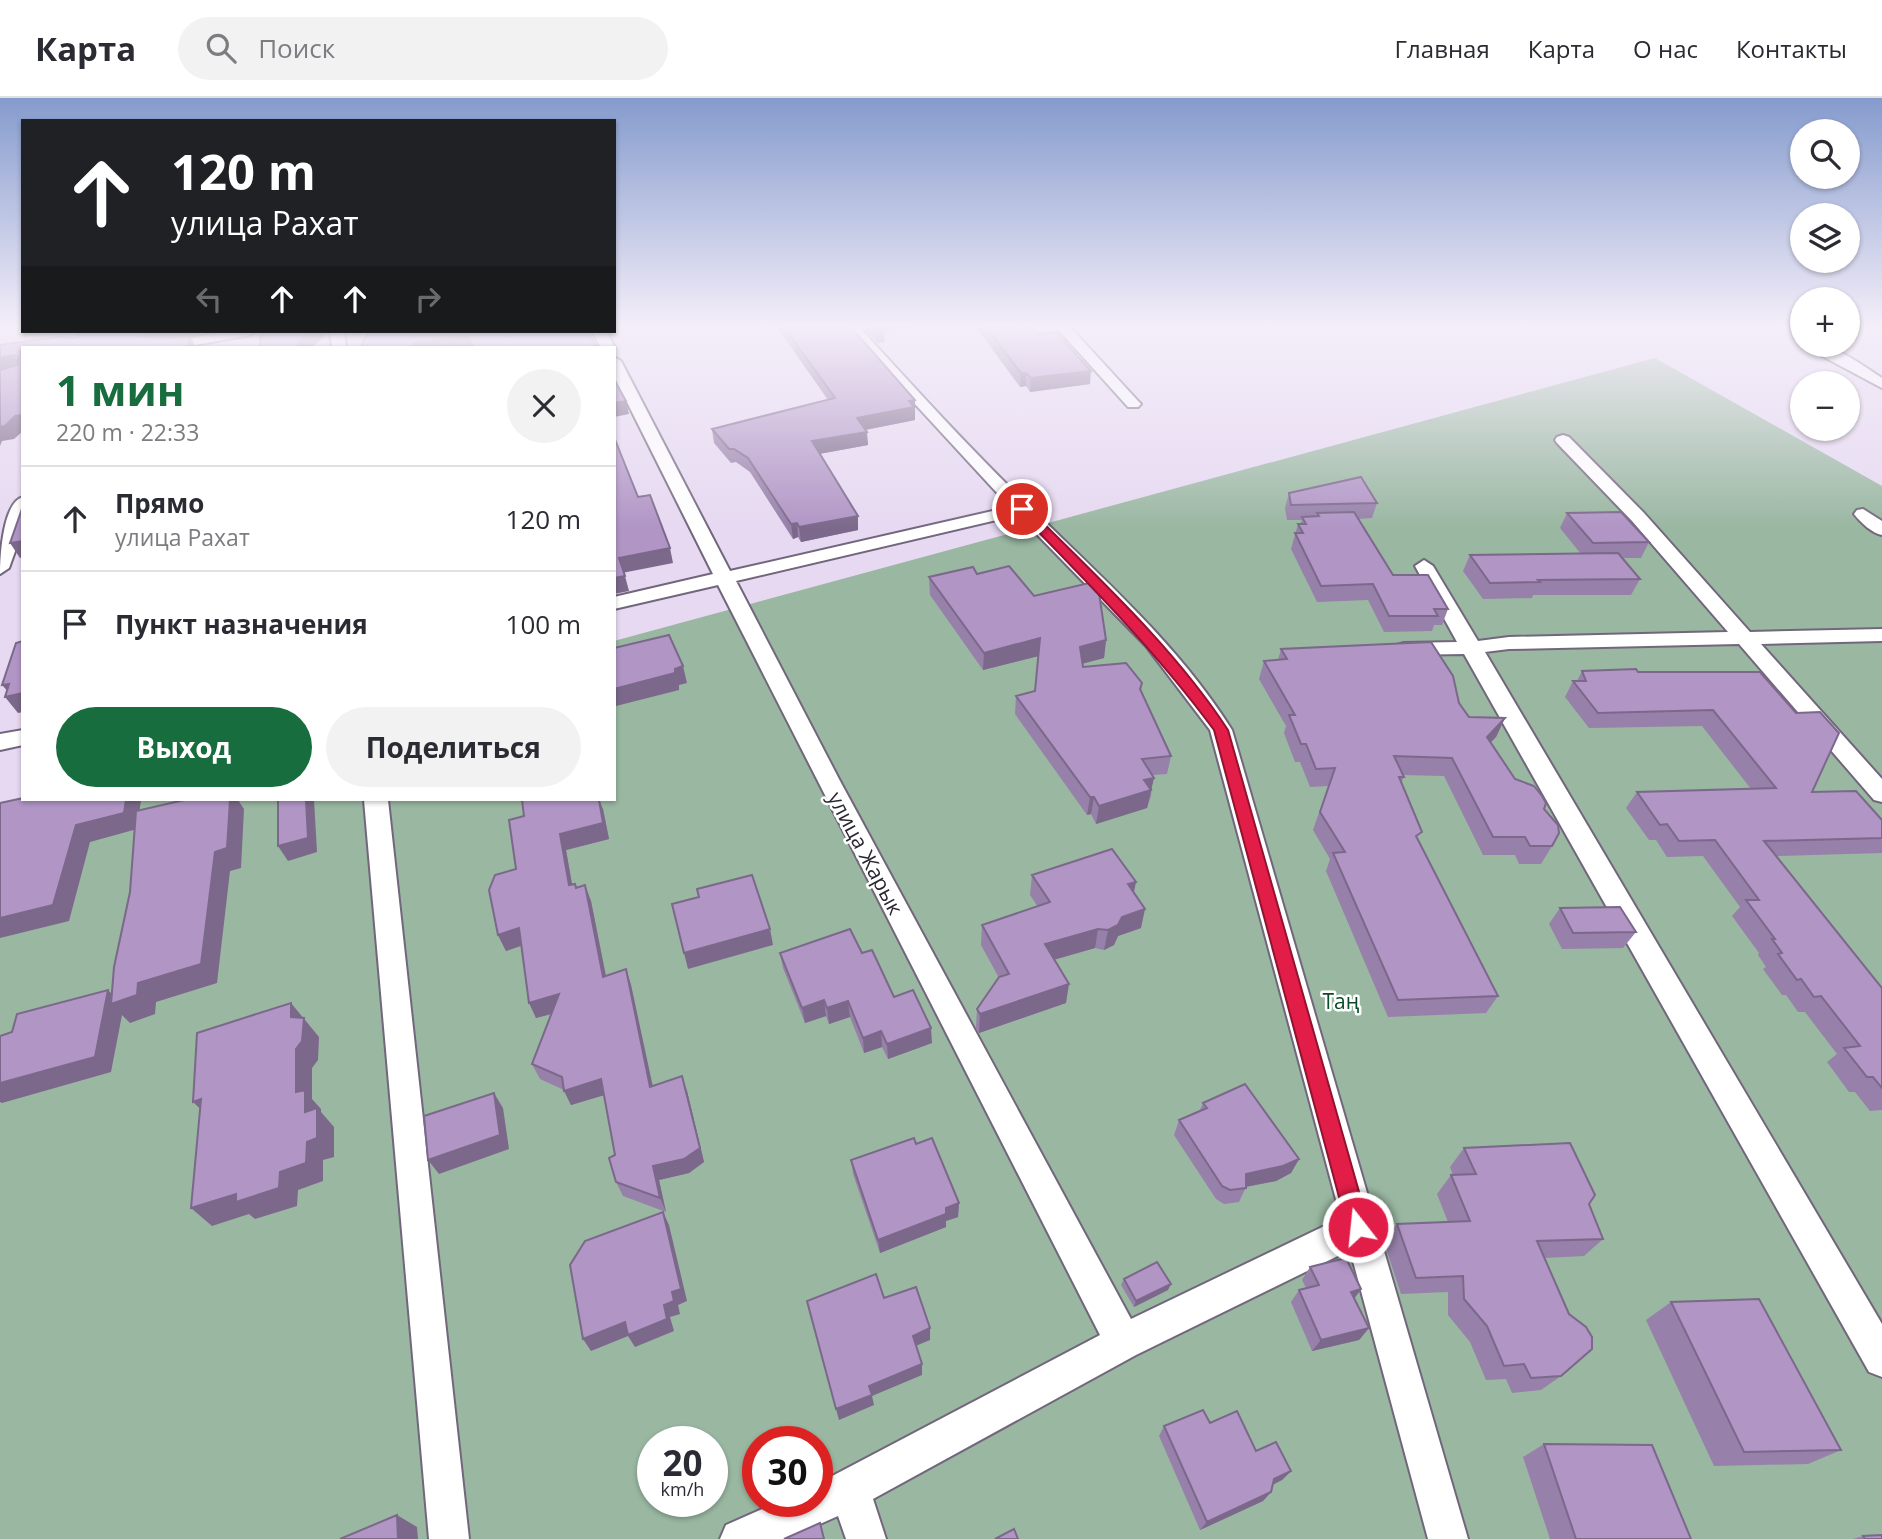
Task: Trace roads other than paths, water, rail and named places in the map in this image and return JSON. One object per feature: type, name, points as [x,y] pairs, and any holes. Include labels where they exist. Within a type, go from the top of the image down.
[{"type":"street","name":"улица Жарык","points":[[631,394],[1123,1342]]},
{"type":"street","points":[[914,394],[1022,509],[1125,612],[1207,708],[1226,743],[1358,1227],[1448,1539]]},
{"type":"street","points":[[1124,394],[1133,404]]},
{"type":"street","points":[[1563,440],[1638,517],[1882,794]]},
{"type":"street","points":[[0,568],[21,508]]},
{"type":"street","points":[[616,603],[1022,509]]},
{"type":"street","points":[[1863,514],[1882,530]]},
{"type":"street","points":[[1424,566],[1882,1359]]},
{"type":"street","points":[[1381,648],[1471,648],[1509,643],[1882,635]]},
{"type":"street","points":[[0,742],[21,737]]},
{"type":"street","points":[[376,801],[449,1539]]},
{"type":"street","points":[[740,1539],[850,1490],[1123,1342],[1358,1227]]},
{"type":"street","points":[[850,1490],[866,1539]]},
{"type":"park label","name":"Таң","points":[[1341,1001]]}]
